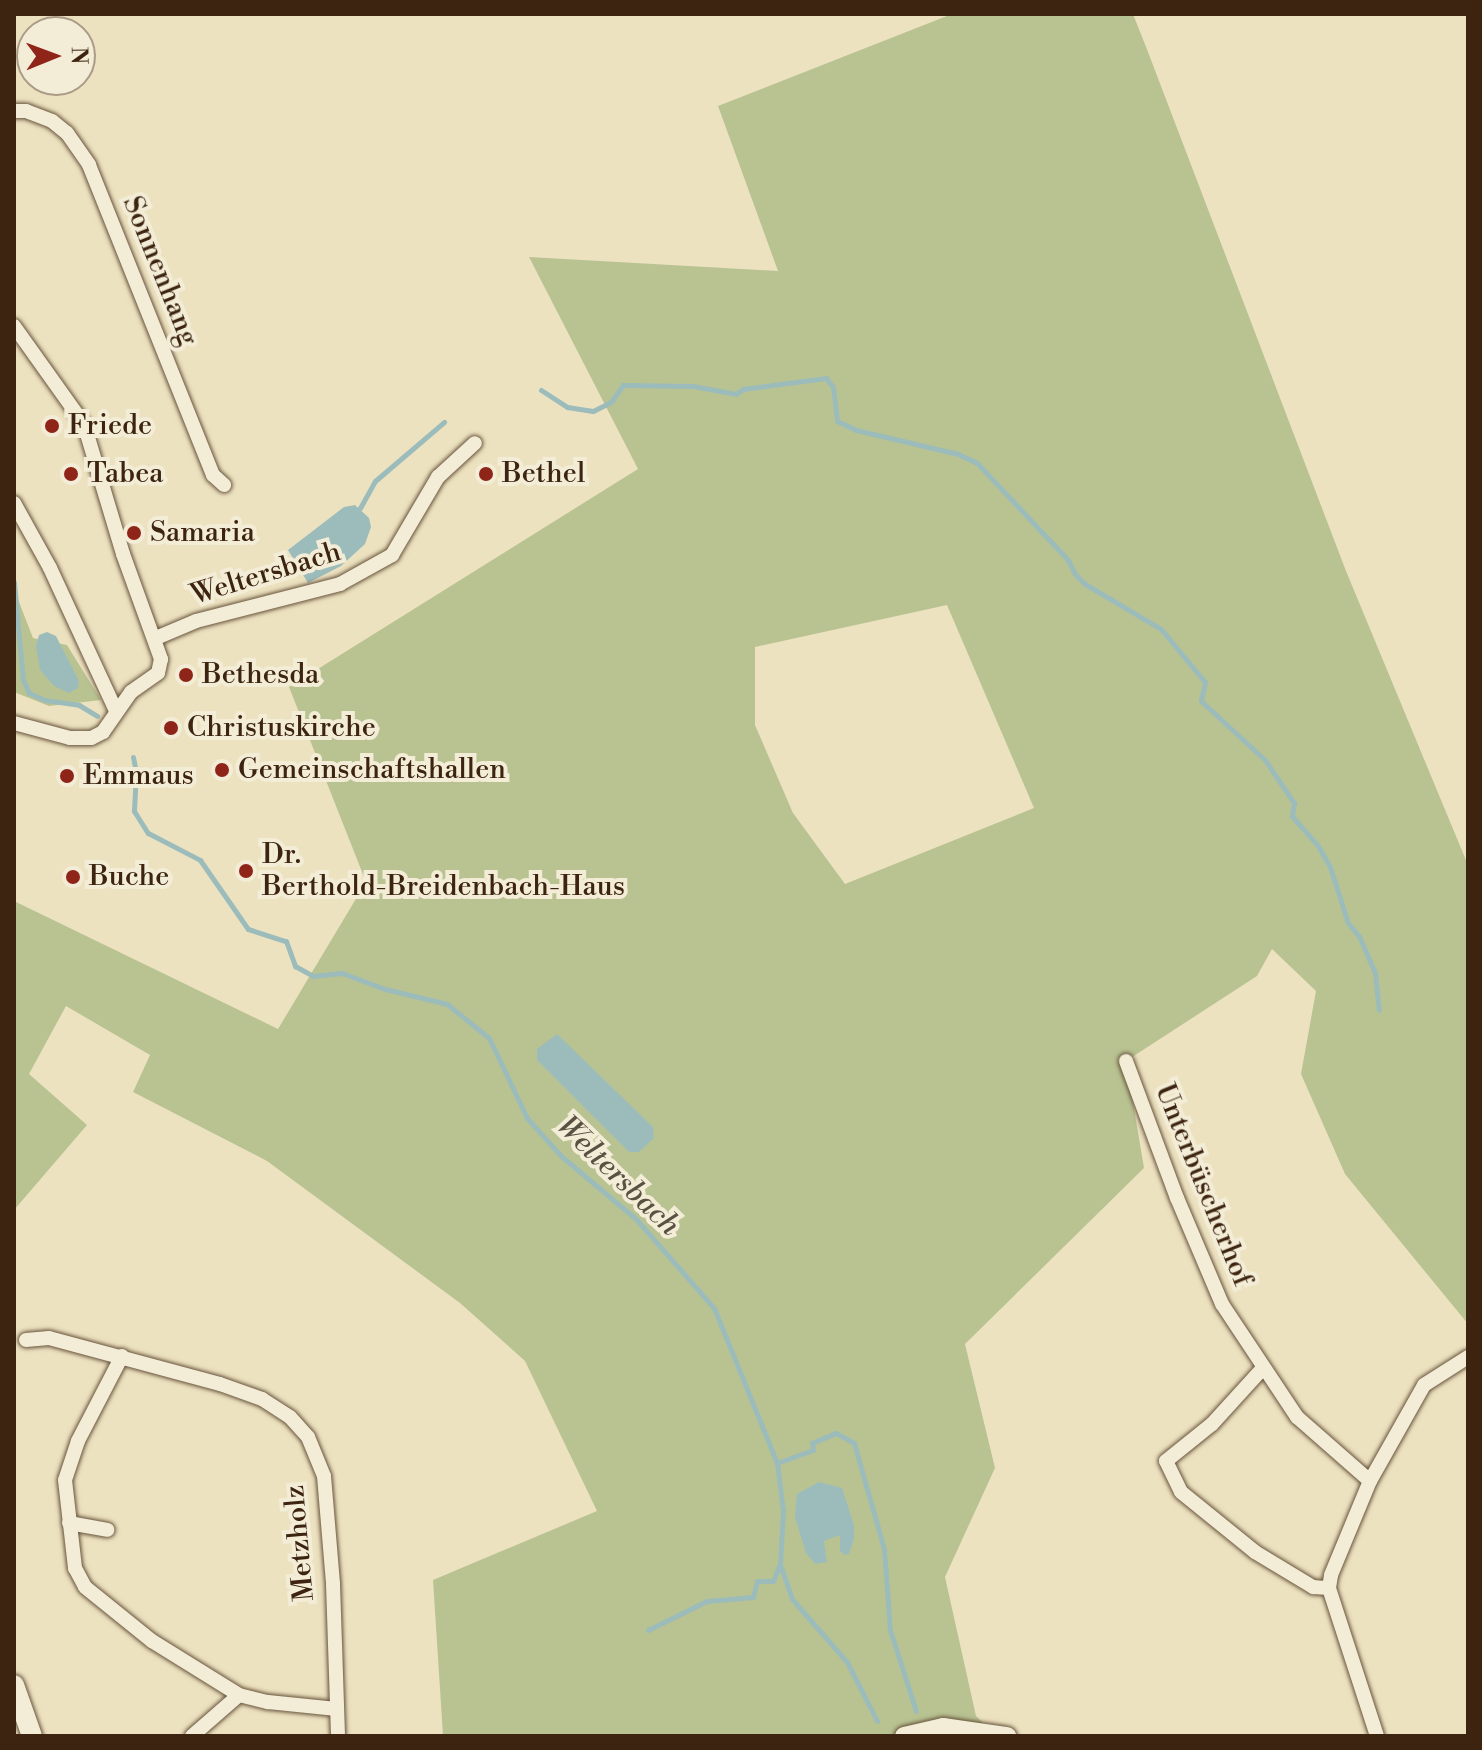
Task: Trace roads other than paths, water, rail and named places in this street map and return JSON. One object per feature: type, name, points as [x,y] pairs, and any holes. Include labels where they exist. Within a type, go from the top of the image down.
[{"type":"main road","points":[[14,1685],[32,1736]]},
{"type":"street","name":"Sonnenhang","points":[[14,111],[26,111],[52,121],[67,133],[89,165],[213,475],[224,485]]},
{"type":"street","points":[[14,326],[84,424],[123,554],[156,638],[161,659],[158,673],[131,692],[103,732],[91,738],[51,735],[14,723]]},
{"type":"street","name":"Weltersbach","points":[[156,638],[196,621],[340,584],[392,555],[438,477],[475,443]]},
{"type":"street","points":[[14,503],[50,568],[116,711]]},
{"type":"street","name":"Unterbüscherhof","points":[[1126,1061],[1222,1304],[1297,1417],[1370,1481]]},
{"type":"street","name":"Metzholz","points":[[26,1340],[49,1338],[122,1356],[262,1399],[290,1417],[308,1437],[324,1476],[333,1584],[338,1736]]},
{"type":"street","points":[[122,1356],[78,1441],[65,1480],[75,1568],[85,1587],[152,1641],[239,1695],[268,1702],[337,1709]]},
{"type":"street","points":[[1377,1736],[1329,1588],[1370,1481],[1424,1385],[1468,1357]]},
{"type":"street","points":[[1263,1368],[1212,1424],[1166,1461],[1181,1492],[1255,1552],[1313,1587],[1329,1588]]},
{"type":"street","points":[[69,1523],[107,1530]]},
{"type":"street","points":[[192,1736],[239,1695]]},
{"type":"street","points":[[904,1736],[943,1727],[1007,1736]]},
{"type":"water","points":[[355,505],[369,518],[371,527],[365,544],[341,566],[308,583],[288,550],[344,507]]},
{"type":"water","points":[[47,632],[56,636],[79,681],[78,688],[69,693],[54,686],[40,670],[36,646],[39,635]]},
{"type":"water","points":[[557,1034],[653,1127],[654,1138],[639,1152],[629,1152],[537,1060],[537,1049]]},
{"type":"water","points":[[819,1482],[842,1488],[854,1525],[854,1539],[849,1554],[844,1555],[840,1551],[840,1535],[824,1541],[827,1562],[815,1564],[806,1553],[795,1517],[797,1494]]},
{"type":"waterway","points":[[541,390],[567,407],[593,411],[611,402],[623,385],[693,386],[736,394],[743,389],[826,378],[833,387],[837,421],[856,430],[958,454],[977,463],[1068,560],[1085,584],[1161,629],[1205,682],[1201,701],[1265,760],[1294,803],[1292,816],[1318,846],[1330,867],[1348,923],[1359,936],[1375,973],[1379,1010]]},
{"type":"waterway","points":[[360,508],[375,481],[444,422]]},
{"type":"waterway","name":"Weltersbach","points":[[14,582],[23,680],[29,693],[45,700],[79,705],[97,716]]},
{"type":"waterway","name":"Weltersbach","points":[[133,757],[136,772],[134,811],[148,833],[200,860],[248,929],[286,941],[295,966],[313,976],[342,973],[385,989],[447,1004],[489,1038],[527,1118],[561,1156],[636,1219],[714,1308],[777,1463],[813,1450],[812,1443],[836,1433],[854,1443],[884,1549],[890,1630],[916,1711]]},
{"type":"waterway","points":[[777,1463],[783,1511],[780,1564],[792,1599],[847,1662],[877,1721]]},
{"type":"waterway","points":[[648,1630],[707,1601],[753,1597],[757,1581],[773,1581],[780,1564]]},
{"type":"place","name":"Friede","points":[[52,426]]},
{"type":"place","name":"Tabea","points":[[71,474]]},
{"type":"place","name":"Bethel","points":[[486,474]]},
{"type":"place","name":"Samaria","points":[[134,533]]},
{"type":"place","name":"Bethesda","points":[[186,675]]},
{"type":"place","name":"Christuskirche","points":[[171,728]]},
{"type":"place","name":"Gemeinschaftshallen","points":[[222,770]]},
{"type":"place","name":"Emmaus","points":[[67,776]]},
{"type":"place","name":"Dr. Berthold-Breidenbach-Haus","points":[[246,871]]},
{"type":"place","name":"Buche","points":[[73,877]]}]
